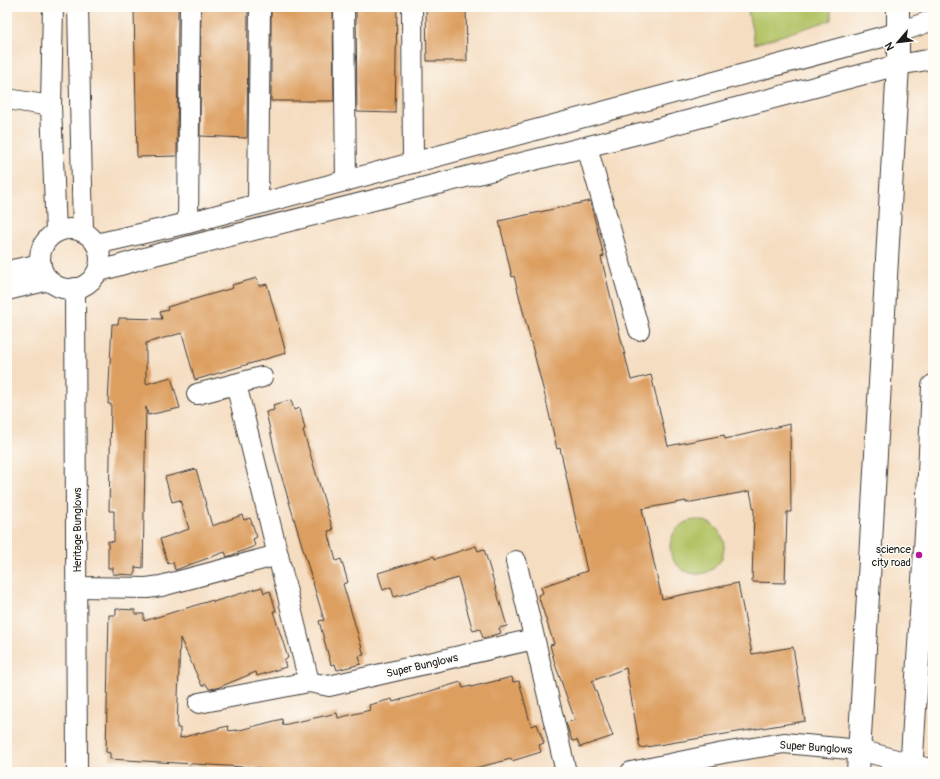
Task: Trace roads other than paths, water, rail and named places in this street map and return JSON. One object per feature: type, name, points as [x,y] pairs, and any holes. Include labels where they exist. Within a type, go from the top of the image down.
[{"type":"main road","points":[[858,772],[898,65],[898,7]]},
{"type":"main road","points":[[911,768],[927,517],[933,386]]},
{"type":"street","points":[[53,7],[51,106],[56,232]]},
{"type":"street","points":[[78,7],[90,238],[99,253],[97,272],[92,279],[75,288],[57,286],[45,272],[40,255],[48,238],[56,232],[64,229],[90,238],[188,223],[897,33],[933,20]]},
{"type":"street","points":[[188,223],[190,7]]},
{"type":"street","points":[[258,204],[260,7]]},
{"type":"street","points":[[344,7],[346,181]]},
{"type":"street","points":[[412,7],[413,163]]},
{"type":"street","points":[[97,272],[166,252],[587,147],[898,65],[933,59]]},
{"type":"street","points":[[7,99],[51,106]]},
{"type":"street","points":[[587,147],[639,330]]},
{"type":"street","points":[[7,271],[45,272]]},
{"type":"street","points":[[7,290],[45,272]]},
{"type":"street","name":"Heritage Bunglows","points":[[75,288],[77,772]]},
{"type":"street","points":[[197,394],[262,377]]},
{"type":"street","points":[[236,384],[309,682]]},
{"type":"street","points":[[77,587],[148,588],[161,586],[278,555]]},
{"type":"street","points":[[516,561],[566,772]]},
{"type":"street","name":"Super Bunglows","points":[[198,704],[309,682],[329,686],[534,639]]},
{"type":"street","name":"Super Bunglows","points":[[632,772],[723,753],[784,743],[860,750],[911,768],[933,770]]},
{"type":"place","name":"science city road","points":[[919,555]]}]
